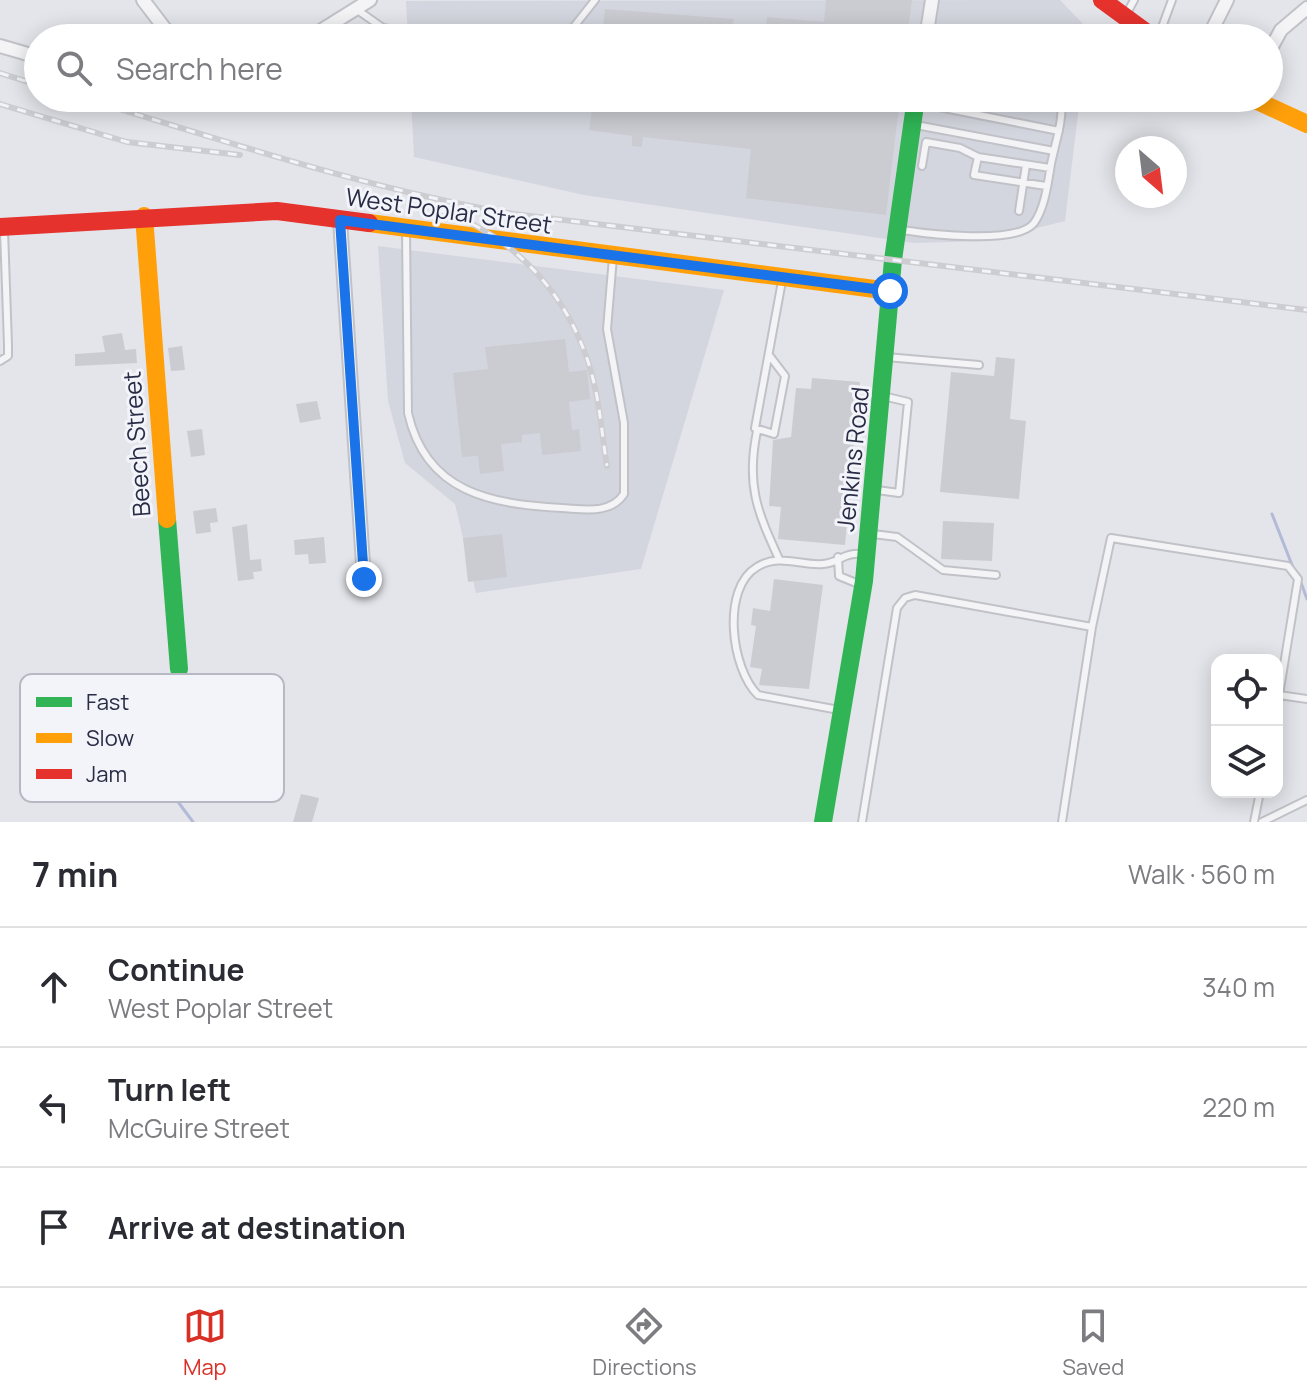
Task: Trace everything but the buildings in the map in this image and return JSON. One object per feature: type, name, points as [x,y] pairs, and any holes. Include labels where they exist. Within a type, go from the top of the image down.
[{"type":"street","points":[[143,0],[161,24]]},
{"type":"street","points":[[332,24],[370,0]]},
{"type":"street","points":[[928,24],[932,0]]},
{"type":"street","points":[[1102,0],[1134,24]]},
{"type":"street","points":[[1215,24],[1227,0]]},
{"type":"street","points":[[1283,28],[1307,8]]},
{"type":"street","points":[[0,46],[24,53]]},
{"type":"street","name":"Jenkins Road","points":[[823,822],[863,586],[883,396],[890,291],[914,112]]},
{"type":"street","points":[[1281,112],[1307,124]]},
{"type":"street","name":"West Poplar Street","points":[[2,227],[144,216],[277,211],[890,291]]},
{"type":"street","name":"Beech Street","points":[[144,216],[179,669]]},
{"type":"street","points":[[340,220],[364,579]]},
{"type":"lane","points":[[576,24],[595,0]]},
{"type":"lane","points":[[1124,18],[1134,0]]},
{"type":"lane","points":[[1162,24],[1172,0]]},
{"type":"lane","points":[[356,9],[377,24]]},
{"type":"lane","points":[[971,112],[1059,131]]},
{"type":"lane","points":[[898,229],[948,235],[1018,233],[1033,224],[1046,186],[1059,131],[1060,112]]},
{"type":"lane","points":[[912,125],[1054,151]]},
{"type":"lane","points":[[922,166],[926,142],[960,148],[978,157],[1050,168]]},
{"type":"lane","points":[[978,157],[974,175],[1046,186]]},
{"type":"lane","points":[[1019,211],[1026,165]]},
{"type":"lane","points":[[0,361],[8,356],[2,227]]},
{"type":"lane","points":[[406,229],[408,413],[413,433],[431,464],[450,480],[484,499],[512,505],[597,509],[619,502],[624,494],[624,423],[607,329],[613,257]]},
{"type":"lane","points":[[779,559],[754,500],[753,452],[783,278]]},
{"type":"lane","points":[[757,431],[776,433],[779,417],[785,376],[769,355]]},
{"type":"lane","points":[[886,357],[979,365]]},
{"type":"lane","points":[[874,490],[899,493],[908,402],[883,396]]},
{"type":"lane","points":[[869,533],[897,537],[943,570],[996,575]]},
{"type":"lane","points":[[1062,822],[1092,627],[1111,538],[1288,566],[1298,579],[1283,671]]},
{"type":"lane","points":[[843,711],[758,695],[742,676],[734,639],[735,599],[744,576],[754,568],[779,559],[825,564],[848,552],[867,554]]},
{"type":"lane","points":[[838,557],[839,576],[863,586]]},
{"type":"lane","points":[[862,822],[897,608],[905,598],[915,595],[1092,627]]},
{"type":"lane","points":[[1283,696],[1307,699]]},
{"type":"lane","points":[[1254,822],[1259,798]]},
{"type":"lane","points":[[1262,822],[1307,800]]},
{"type":"shaded area","points":[[1060,0],[1083,24],[407,24],[406,1]]},
{"type":"shaded area","points":[[412,112],[1078,112],[1065,221],[985,241],[914,243],[584,195],[414,157]]},
{"type":"shaded area","points":[[378,246],[724,290],[641,569],[476,593],[455,504],[405,463],[388,401]]},
{"type":"waterway","points":[[1272,514],[1294,570]]},
{"type":"waterway","points":[[1300,580],[1307,599]]},
{"type":"waterway","points":[[178,802],[193,822]]},
{"type":"railway","points":[[0,73],[24,81]]},
{"type":"railway","points":[[0,104],[24,111]]},
{"type":"railway","points":[[27,112],[127,142],[240,155]]},
{"type":"railway","points":[[129,112],[351,178],[514,214],[1307,310]]},
{"type":"railway","points":[[439,210],[467,221],[516,253],[555,295],[583,347],[592,375],[607,466]]},
{"type":"traffic: fast","points":[[823,822],[864,581],[893,260],[914,112]]},
{"type":"traffic: fast","points":[[167,519],[179,669]]},
{"type":"traffic: slow","points":[[1281,112],[1307,124]]},
{"type":"traffic: slow","points":[[144,216],[167,519]]},
{"type":"traffic: slow","points":[[369,223],[890,291]]},
{"type":"traffic: jam","points":[[1102,0],[1135,24]]},
{"type":"traffic: jam","points":[[0,227],[277,211],[369,223]]},
{"type":"route","points":[[364,579],[340,220],[890,291]]}]
